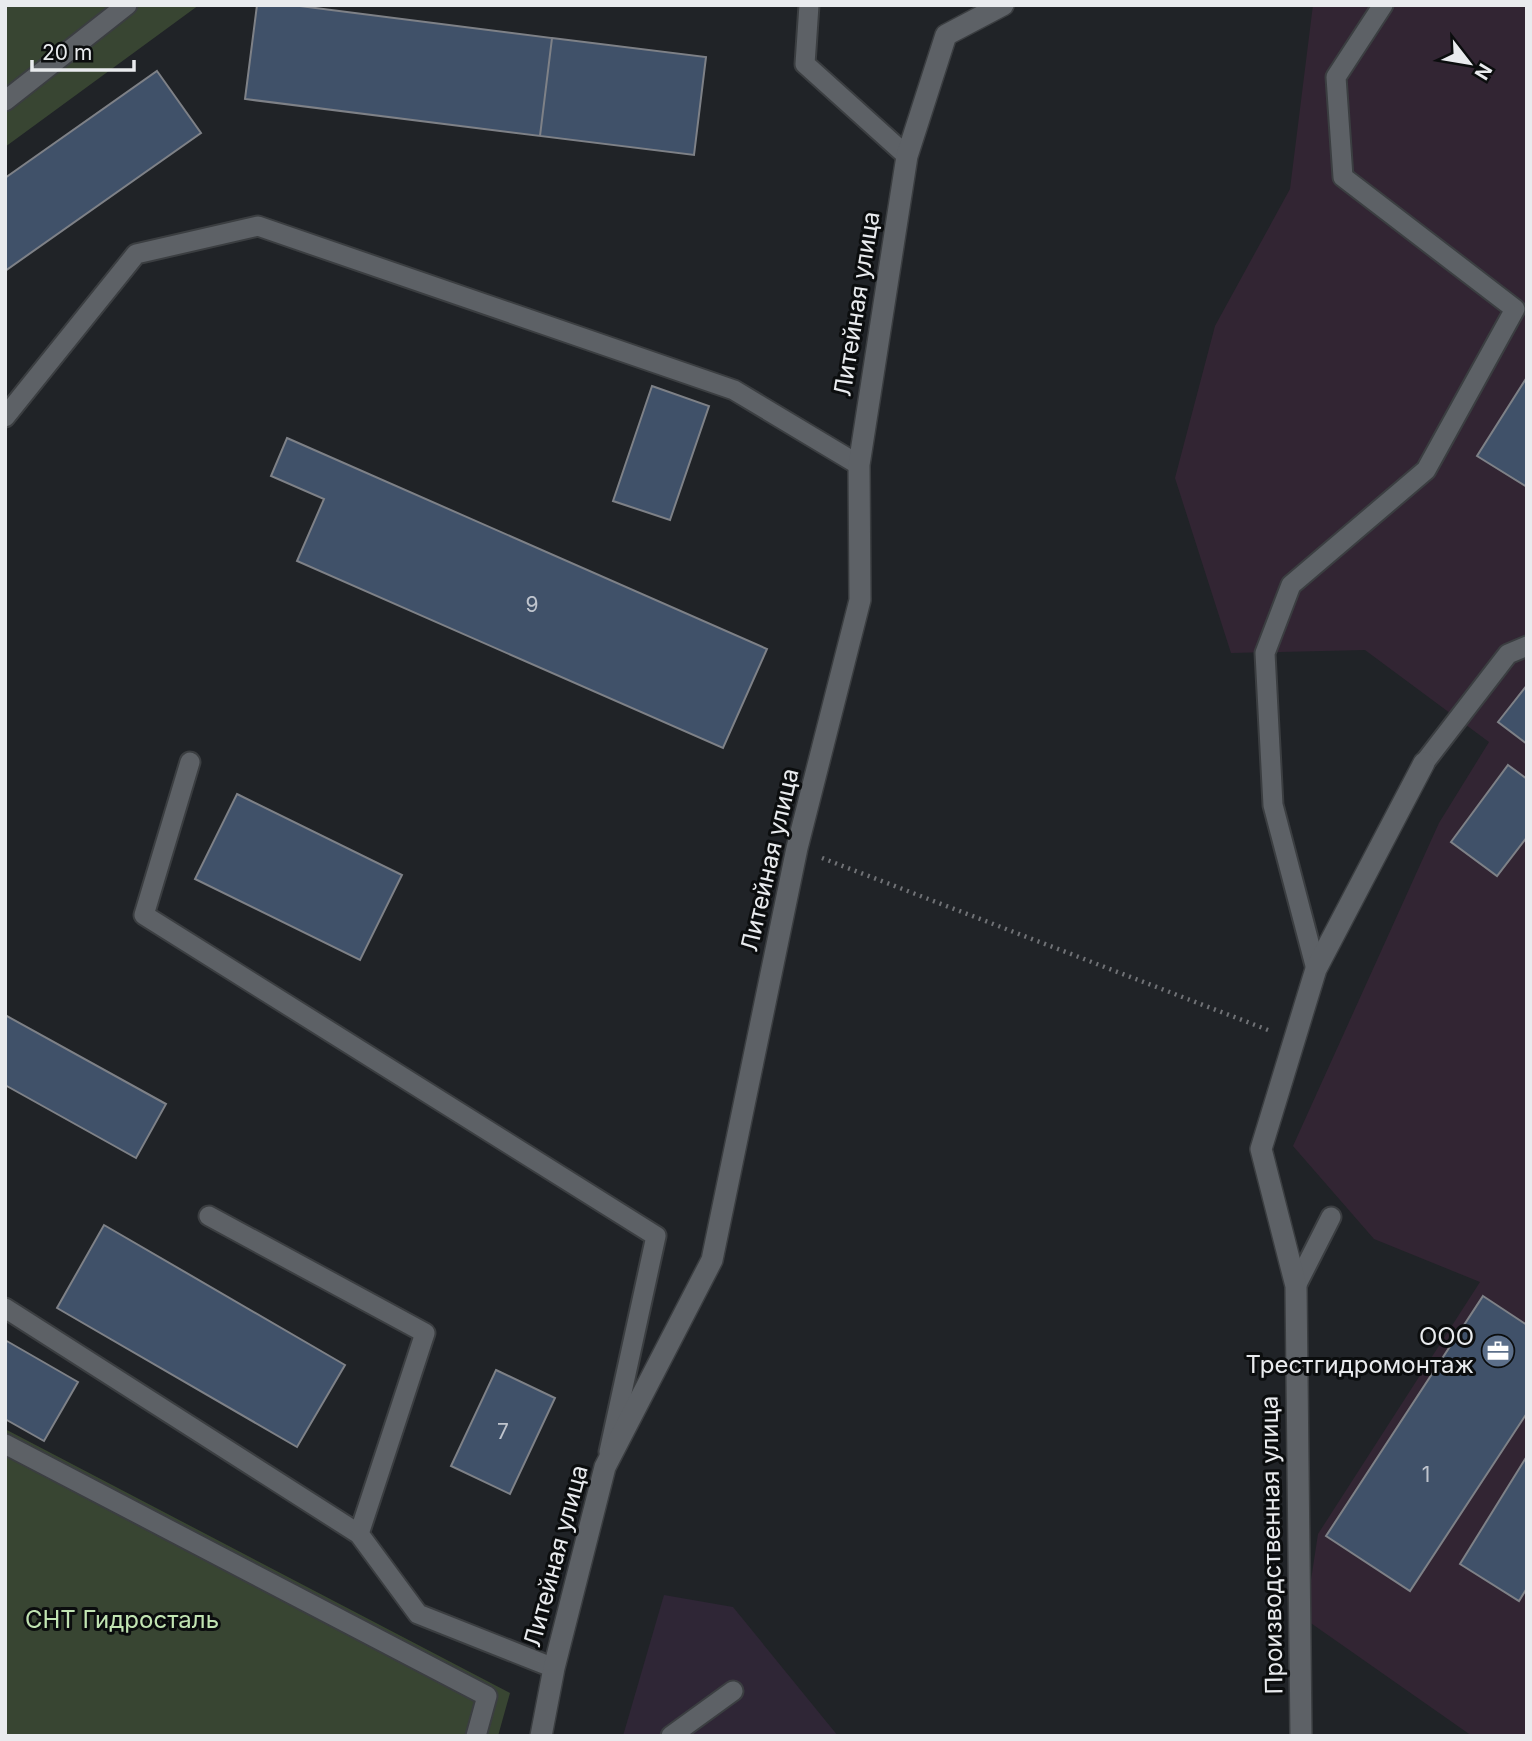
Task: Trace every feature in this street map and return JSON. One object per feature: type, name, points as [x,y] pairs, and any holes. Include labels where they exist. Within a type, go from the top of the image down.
[{"type":"street","name":"Литейная улица","points":[[541,1736],[554,1668],[605,1467],[712,1260],[797,849],[860,600],[859,465],[907,156],[946,35],[1003,5]]},
{"type":"street","name":"Производственная улица","points":[[1301,1736],[1294,1353],[1296,1286],[1261,1149],[1316,969],[1424,763]]},
{"type":"lane","points":[[5,101],[127,5]]},
{"type":"lane","points":[[808,5],[805,64],[907,156]]},
{"type":"lane","points":[[1316,969],[1273,805],[1265,653],[1291,585],[1426,470],[1515,309],[1343,177],[1336,78],[1383,5]]},
{"type":"lane","points":[[5,417],[136,254],[258,226],[734,390],[859,465]]},
{"type":"lane","points":[[1424,763],[1508,654],[1527,646]]},
{"type":"lane","points":[[190,762],[144,915],[656,1236],[605,1467]]},
{"type":"lane","points":[[209,1216],[425,1333],[359,1534]]},
{"type":"lane","points":[[1296,1286],[1331,1217]]},
{"type":"lane","points":[[5,1308],[359,1534],[418,1614],[554,1668]]},
{"type":"lane","points":[[5,1444],[487,1696],[476,1736]]},
{"type":"lane","points":[[671,1736],[733,1691]]},
{"type":"path","points":[[797,849],[1295,1040]]},
{"type":"shaded area","points":[[1313,5],[1527,5],[1527,1736],[1472,1736],[1305,1619],[1318,1534],[1480,1282],[1374,1239],[1293,1146],[1439,823],[1489,742],[1365,650],[1231,653],[1175,478],[1215,326],[1290,189]]},
{"type":"shaded area","points":[[664,1595],[733,1607],[838,1736],[623,1736]]},
{"type":"green space","points":[[5,5],[199,5],[5,147]]},
{"type":"green space","name":"СНТ Гидросталь","points":[[5,1429],[510,1693],[498,1736],[5,1736]]},
{"type":"building","points":[[257,5],[292,5],[552,38],[540,136],[245,99]]},
{"type":"building","points":[[552,38],[706,57],[694,155],[540,136]]},
{"type":"building","points":[[157,71],[201,133],[5,271],[5,178]]},
{"type":"building","points":[[1527,377],[1527,487],[1477,456]]},
{"type":"building","points":[[652,386],[709,406],[670,520],[613,501]]},
{"type":"building","points":[[287,438],[767,649],[723,748],[297,561],[324,499],[271,476]]},
{"type":"building","points":[[1527,685],[1527,744],[1498,722]]},
{"type":"building","points":[[1508,765],[1527,779],[1527,837],[1497,876],[1451,842]]},
{"type":"building","points":[[237,794],[402,875],[360,960],[195,879]]},
{"type":"building","points":[[5,1015],[166,1104],[136,1158],[5,1085]]},
{"type":"building","points":[[104,1225],[345,1365],[297,1447],[57,1308]]},
{"type":"building","points":[[1483,1296],[1527,1325],[1527,1413],[1410,1591],[1326,1536]]},
{"type":"building","points":[[5,1340],[78,1382],[44,1441],[5,1419]]},
{"type":"building","points":[[496,1370],[555,1398],[510,1494],[451,1466]]},
{"type":"building","points":[[1527,1456],[1527,1588],[1519,1601],[1460,1564]]},
{"type":"place","name":"ООО Трестгидромонтаж","points":[[1498,1351]]}]
